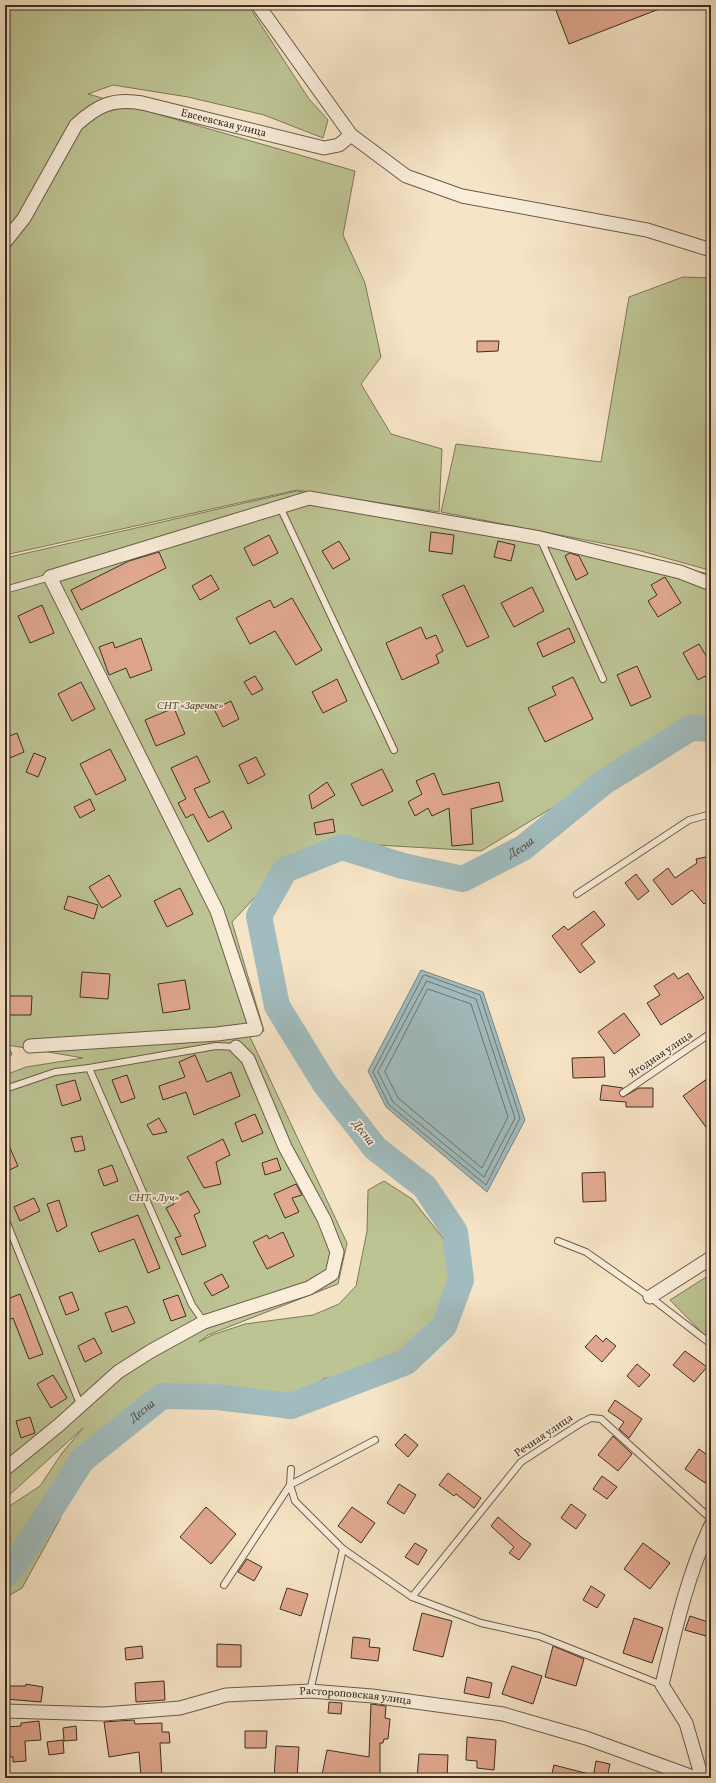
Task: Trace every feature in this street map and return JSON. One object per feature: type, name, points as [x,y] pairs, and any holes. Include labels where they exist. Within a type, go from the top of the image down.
[{"type":"street","points":[[258,5],[351,135],[406,176],[462,196],[647,230],[711,250]]},
{"type":"street","name":"Евсеевская улица","points":[[5,242],[24,218],[76,125],[87,115],[106,104],[125,100],[142,103],[324,148],[339,145],[351,135]]},
{"type":"street","points":[[30,1046],[217,1034],[256,1029],[217,911],[50,577],[309,498],[540,538],[680,572],[711,584]]},
{"type":"street","points":[[5,1469],[59,1425],[80,1404],[118,1372],[204,1322],[309,1288],[332,1274],[337,1252],[324,1219],[285,1147],[248,1059],[236,1047]]},
{"type":"street","points":[[650,1297],[711,1258]]},
{"type":"street","points":[[702,1778],[686,1723],[662,1685],[683,1600],[702,1544],[711,1525]]},
{"type":"street","name":"Растороповская улица","points":[[5,1711],[104,1714],[180,1708],[226,1695],[310,1691],[372,1696],[503,1714],[586,1738],[696,1778]]},
{"type":"lane","points":[[280,507],[394,750]]},
{"type":"lane","points":[[540,538],[603,679]]},
{"type":"lane","points":[[5,590],[50,577]]},
{"type":"lane","points":[[578,894],[689,820],[711,814]]},
{"type":"lane","name":"Ягодная улица","points":[[623,1093],[711,1033]]},
{"type":"lane","points":[[5,1089],[56,1072],[89,1068],[216,1046],[236,1047]]},
{"type":"lane","points":[[89,1068],[192,1305],[204,1322]]},
{"type":"lane","points":[[5,1218],[80,1404]]},
{"type":"lane","points":[[558,1241],[586,1252],[650,1297],[711,1344]]},
{"type":"lane","name":"Речная улица","points":[[412,1597],[521,1462],[581,1423],[592,1418],[601,1420],[711,1519]]},
{"type":"lane","points":[[224,1585],[290,1485],[375,1440]]},
{"type":"lane","points":[[291,1469],[290,1485],[296,1500],[317,1525],[343,1549],[412,1597],[481,1623],[539,1636],[662,1685]]},
{"type":"lane","points":[[310,1691],[343,1549]]},
{"type":"green space","points":[[5,5],[248,5],[309,99],[328,120],[323,138],[264,115],[188,97],[113,85],[88,94],[355,171],[343,235],[365,283],[381,357],[361,384],[391,434],[442,449],[439,512],[297,490],[5,555]]},
{"type":"green space","points":[[683,277],[711,278],[711,569],[709,570],[637,550],[441,512],[456,444],[601,462],[629,297]]},
{"type":"green space","name":"СНТ «Заречье»","points":[[297,491],[578,544],[709,574],[711,573],[711,717],[684,728],[481,851],[342,843],[284,866],[232,922],[264,1031],[250,1037],[347,1243],[338,1284],[208,1335],[199,1342],[212,1335],[245,1324],[313,1315],[339,1304],[356,1286],[367,1231],[368,1190],[384,1181],[412,1199],[443,1238],[455,1276],[438,1323],[404,1360],[363,1383],[344,1388],[337,1379],[325,1378],[308,1390],[279,1401],[211,1389],[141,1405],[108,1433],[76,1464],[60,1519],[22,1588],[5,1598],[5,1509],[40,1486],[62,1453],[83,1428],[5,1499],[5,1075],[26,1067],[83,1058],[8,1045],[12,1054],[5,1063],[5,558]]},
{"type":"green space","points":[[711,1274],[711,1342],[670,1300]]},
{"type":"water","points":[[421,970],[483,992],[525,1120],[487,1192],[386,1107],[368,1071]]},
{"type":"building","points":[[554,5],[666,5],[667,6],[569,44]]},
{"type":"building","points":[[477,341],[499,341],[498,351],[477,352]]},
{"type":"building","points":[[431,532],[454,535],[452,554],[429,551]]},
{"type":"building","points":[[269,535],[278,553],[253,566],[244,548]]},
{"type":"building","points":[[339,541],[350,559],[333,569],[322,551]]},
{"type":"building","points":[[498,541],[515,545],[511,561],[494,557]]},
{"type":"building","points":[[159,552],[166,568],[81,610],[71,590],[129,561]]},
{"type":"building","points":[[570,553],[579,556],[588,574],[576,580],[565,556]]},
{"type":"building","points":[[211,575],[219,589],[200,600],[192,586]]},
{"type":"building","points":[[665,577],[681,603],[658,617],[648,601],[657,595],[651,585]]},
{"type":"building","points":[[464,585],[489,637],[467,647],[442,595]]},
{"type":"building","points":[[532,587],[544,611],[514,627],[501,603]]},
{"type":"building","points":[[292,598],[322,650],[296,665],[275,631],[250,644],[236,618],[270,600],[274,608]]},
{"type":"building","points":[[42,605],[54,633],[30,643],[18,616]]},
{"type":"building","points":[[421,627],[426,639],[436,635],[443,651],[436,655],[439,663],[402,680],[386,643]]},
{"type":"building","points":[[569,628],[575,642],[543,657],[537,643]]},
{"type":"building","points":[[141,638],[152,670],[130,678],[126,668],[109,675],[99,647],[113,642],[115,648]]},
{"type":"building","points":[[699,644],[711,664],[711,673],[698,680],[683,653]]},
{"type":"building","points":[[637,666],[651,697],[631,706],[617,675]]},
{"type":"building","points":[[255,676],[263,689],[252,695],[244,682]]},
{"type":"building","points":[[573,677],[593,719],[545,742],[528,708],[556,695],[552,687]]},
{"type":"building","points":[[337,679],[347,701],[323,713],[312,692]]},
{"type":"building","points":[[81,682],[95,709],[72,721],[58,694]]},
{"type":"building","points":[[231,701],[239,719],[223,727],[214,709]]},
{"type":"building","points":[[174,708],[185,734],[156,746],[145,720]]},
{"type":"building","points":[[17,733],[24,752],[5,760],[5,738]]},
{"type":"building","points":[[110,749],[126,780],[96,795],[80,764]]},
{"type":"building","points":[[34,753],[46,758],[38,777],[26,772]]},
{"type":"building","points":[[197,756],[210,782],[194,789],[209,818],[223,811],[232,828],[208,842],[193,814],[186,818],[178,803],[186,799],[171,768]]},
{"type":"building","points":[[256,757],[265,775],[248,784],[239,765]]},
{"type":"building","points":[[382,769],[393,791],[362,806],[351,784]]},
{"type":"building","points":[[434,773],[443,795],[499,782],[503,801],[471,809],[473,844],[452,846],[449,808],[432,816],[428,808],[415,816],[408,802],[422,794],[416,781]]},
{"type":"building","points":[[327,782],[335,795],[312,809],[309,795]]},
{"type":"building","points":[[90,799],[95,810],[80,818],[74,807]]},
{"type":"building","points":[[333,819],[335,832],[316,835],[314,823]]},
{"type":"building","points":[[711,856],[711,899],[704,904],[692,890],[672,905],[653,880],[668,868],[675,878],[697,863],[696,859]]},
{"type":"building","points":[[636,874],[649,891],[638,900],[625,883]]},
{"type":"building","points":[[109,875],[121,896],[102,908],[89,887]]},
{"type":"building","points":[[180,888],[193,914],[167,927],[154,901]]},
{"type":"building","points":[[68,896],[98,905],[94,919],[64,909]]},
{"type":"building","points":[[594,911],[605,925],[581,944],[595,962],[580,973],[552,936],[564,926],[568,930]]},
{"type":"building","points":[[82,972],[110,974],[108,999],[80,997]]},
{"type":"building","points":[[674,973],[678,979],[688,973],[704,998],[661,1025],[647,1003],[660,995],[654,986]]},
{"type":"building","points":[[185,980],[190,1009],[163,1013],[158,984]]},
{"type":"building","points":[[5,996],[32,996],[31,1015],[5,1015]]},
{"type":"building","points":[[624,1013],[640,1035],[614,1054],[598,1032]]},
{"type":"building","points":[[195,1055],[207,1082],[231,1072],[240,1096],[194,1115],[186,1092],[163,1100],[159,1086],[185,1077],[179,1062]]},
{"type":"building","points":[[604,1057],[605,1077],[573,1078],[572,1058]]},
{"type":"building","points":[[127,1075],[135,1098],[121,1103],[112,1080]]},
{"type":"building","points":[[711,1076],[711,1134],[683,1096]]},
{"type":"building","points":[[75,1080],[81,1100],[62,1106],[56,1085]]},
{"type":"building","points":[[602,1085],[623,1088],[619,1093],[623,1097],[639,1088],[653,1088],[653,1107],[626,1107],[626,1102],[600,1100]]},
{"type":"building","points":[[255,1114],[263,1133],[242,1142],[235,1123]]},
{"type":"building","points":[[159,1118],[167,1132],[153,1135],[147,1125]]},
{"type":"building","points":[[82,1136],[85,1150],[75,1152],[71,1138]]},
{"type":"building","points":[[5,1137],[18,1166],[5,1172]]},
{"type":"building","points":[[223,1139],[230,1155],[216,1162],[221,1184],[204,1188],[187,1157]]},
{"type":"building","points":[[277,1158],[281,1170],[265,1175],[262,1163]]},
{"type":"building","points":[[112,1165],[118,1181],[104,1186],[98,1170]]},
{"type":"building","points":[[605,1172],[606,1201],[583,1202],[582,1173]]},
{"type":"building","points":[[296,1184],[302,1195],[292,1198],[299,1212],[285,1218],[274,1194]]},
{"type":"building","points":[[188,1191],[200,1212],[194,1215],[206,1246],[182,1255],[175,1238],[181,1236],[166,1208],[174,1204],[172,1199]]},
{"type":"building","points":[[34,1198],[40,1211],[20,1221],[14,1207]]},
{"type":"building","points":[[59,1200],[67,1226],[57,1232],[47,1204]]},
{"type":"building","points":[[138,1215],[160,1268],[148,1273],[134,1239],[99,1252],[91,1233]]},
{"type":"building","points":[[283,1232],[294,1256],[267,1269],[253,1242],[267,1235],[269,1239]]},
{"type":"building","points":[[222,1274],[229,1287],[212,1296],[204,1283]]},
{"type":"building","points":[[72,1292],[79,1310],[66,1315],[59,1297]]},
{"type":"building","points":[[20,1294],[43,1354],[29,1359],[13,1318],[5,1321],[5,1300]]},
{"type":"building","points":[[178,1295],[186,1316],[171,1321],[163,1300]]},
{"type":"building","points":[[127,1306],[135,1323],[112,1332],[105,1313]]},
{"type":"building","points":[[596,1335],[603,1342],[606,1338],[616,1346],[602,1362],[585,1347]]},
{"type":"building","points":[[94,1338],[102,1353],[85,1362],[78,1346]]},
{"type":"building","points":[[685,1351],[707,1367],[694,1382],[673,1365]]},
{"type":"building","points":[[637,1364],[650,1375],[639,1387],[627,1376]]},
{"type":"building","points":[[53,1375],[67,1398],[51,1408],[37,1384]]},
{"type":"building","points":[[615,1400],[642,1419],[629,1438],[619,1429],[624,1422],[608,1411]]},
{"type":"building","points":[[30,1417],[35,1433],[21,1438],[16,1421]]},
{"type":"building","points":[[405,1434],[418,1445],[408,1457],[395,1445]]},
{"type":"building","points":[[613,1436],[632,1454],[618,1471],[598,1455]]},
{"type":"building","points":[[699,1449],[711,1458],[711,1474],[705,1483],[685,1469]]},
{"type":"building","points":[[448,1473],[481,1498],[474,1508],[456,1494],[454,1496],[439,1485]]},
{"type":"building","points":[[602,1476],[617,1487],[607,1499],[593,1489]]},
{"type":"building","points":[[399,1484],[416,1495],[404,1514],[387,1503]]},
{"type":"building","points":[[571,1504],[586,1515],[576,1529],[561,1518]]},
{"type":"building","points":[[206,1507],[236,1534],[211,1564],[180,1537]]},
{"type":"building","points":[[352,1507],[375,1523],[361,1543],[338,1526]]},
{"type":"building","points":[[498,1517],[531,1544],[519,1560],[509,1553],[514,1547],[491,1526]]},
{"type":"building","points":[[415,1543],[427,1550],[418,1565],[405,1557]]},
{"type":"building","points":[[643,1543],[670,1563],[650,1589],[624,1569]]},
{"type":"building","points":[[247,1559],[262,1567],[254,1581],[238,1572]]},
{"type":"building","points":[[591,1586],[605,1595],[597,1608],[583,1600]]},
{"type":"building","points":[[287,1588],[308,1594],[301,1616],[280,1609]]},
{"type":"building","points":[[422,1613],[452,1621],[443,1657],[413,1650]]},
{"type":"building","points":[[690,1616],[711,1623],[706,1636],[685,1630]]},
{"type":"building","points":[[634,1618],[663,1628],[652,1663],[623,1653]]},
{"type":"building","points":[[353,1637],[370,1639],[369,1647],[380,1648],[378,1661],[351,1658]]},
{"type":"building","points":[[217,1644],[241,1645],[241,1667],[217,1667]]},
{"type":"building","points":[[142,1646],[143,1658],[126,1660],[125,1648]]},
{"type":"building","points":[[553,1646],[584,1659],[576,1686],[545,1677]]},
{"type":"building","points":[[512,1666],[542,1676],[533,1704],[502,1694]]},
{"type":"building","points":[[467,1677],[492,1683],[489,1698],[464,1693]]},
{"type":"building","points":[[164,1681],[165,1700],[136,1702],[135,1683]]},
{"type":"building","points":[[26,1684],[43,1687],[41,1702],[5,1699],[5,1686],[26,1686]]},
{"type":"building","points":[[329,1702],[342,1703],[341,1714],[328,1713]]},
{"type":"building","points":[[371,1704],[386,1706],[385,1718],[390,1719],[388,1739],[384,1739],[383,1743],[380,1743],[380,1778],[342,1778],[322,1775],[327,1750],[369,1757]]},
{"type":"building","points":[[134,1720],[135,1724],[162,1723],[162,1732],[169,1732],[170,1743],[160,1743],[162,1778],[141,1778],[139,1752],[109,1757],[104,1722]]},
{"type":"building","points":[[39,1721],[41,1740],[25,1741],[26,1761],[13,1762],[13,1757],[5,1757],[5,1727],[21,1726],[21,1723]]},
{"type":"building","points":[[76,1726],[77,1740],[64,1741],[63,1728]]},
{"type":"building","points":[[245,1731],[267,1731],[266,1748],[245,1748]]},
{"type":"building","points":[[467,1737],[496,1740],[494,1770],[477,1768],[477,1761],[466,1760]]},
{"type":"building","points":[[63,1740],[64,1753],[49,1755],[47,1742]]},
{"type":"building","points":[[276,1746],[299,1747],[297,1778],[274,1778]]},
{"type":"building","points":[[419,1754],[448,1755],[447,1778],[417,1778]]},
{"type":"building","points":[[596,1761],[610,1764],[607,1778],[593,1778]]},
{"type":"building","points":[[554,1765],[589,1774],[588,1778],[551,1778]]},
{"type":"waterway","name":"Десна","points":[[5,1576],[24,1551],[82,1460],[162,1396],[217,1397],[291,1406],[406,1362],[444,1326],[461,1280],[455,1232],[425,1187],[375,1148],[325,1084],[277,1006],[259,916],[285,870],[342,847],[403,866],[463,879],[523,848],[604,782],[691,728],[711,729]]},
{"type":"park label","name":"СНТ «Луч»","points":[[154,1198]]}]
